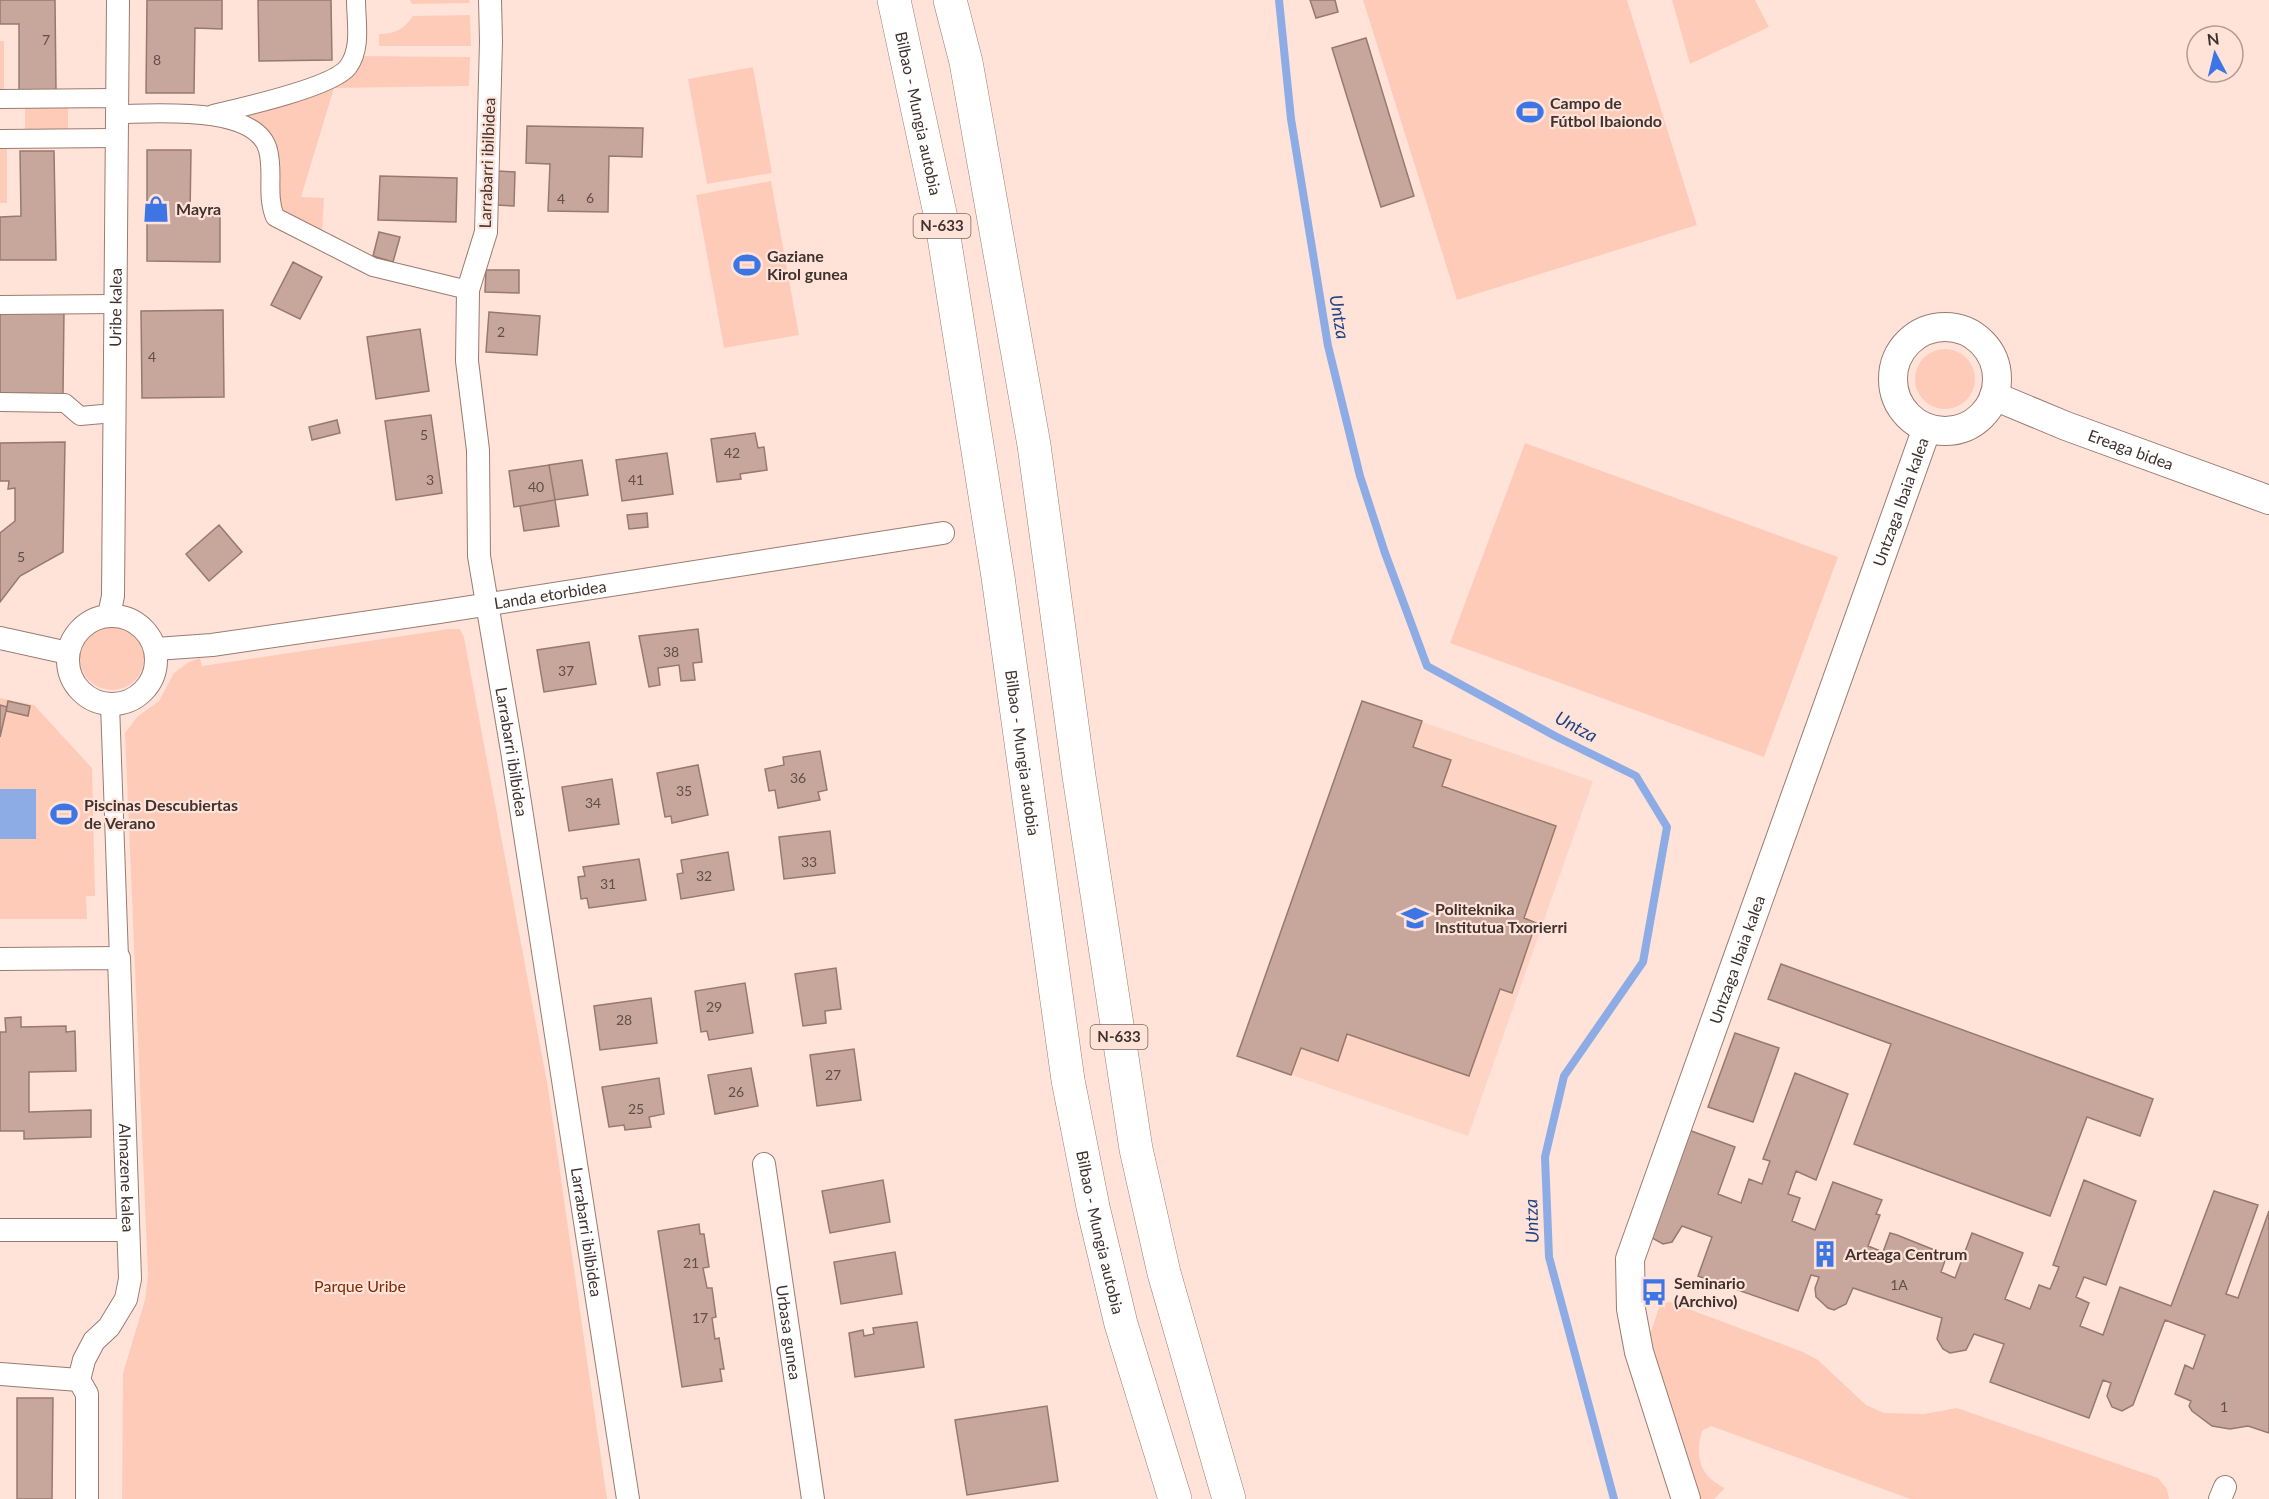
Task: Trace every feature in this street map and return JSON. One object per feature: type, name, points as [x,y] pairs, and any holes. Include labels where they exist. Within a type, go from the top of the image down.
[{"type":"highway","name":"Bilbao - Mungia autobia","points":[[894,0],[941,218],[998,577],[1068,1080],[1093,1207],[1120,1324],[1175,1499]]},
{"type":"highway","name":"N-633","points":[[950,0],[966,62],[1034,445],[1079,776],[1136,1149],[1164,1273],[1229,1499]]},
{"type":"street","name":"Uribe kalea","points":[[109,615],[113,596],[115,138],[118,0]]},
{"type":"street","points":[[0,99],[213,114],[256,105],[327,80],[347,69],[358,40],[356,0]]},
{"type":"street","name":"Larrabarri ibilbidea","points":[[490,0],[492,41],[486,232],[468,290],[467,361],[478,450],[479,556],[628,1499]]},
{"type":"street","points":[[213,114],[259,134],[268,149],[269,203],[275,218],[373,267],[468,290]]},
{"type":"street","points":[[0,139],[115,138]]},
{"type":"street","points":[[0,305],[114,304]]},
{"type":"street","points":[[1951,327],[1969,333],[1983,344],[1993,359],[1997,378],[1994,396],[1980,416],[1960,429],[1943,431],[1927,428],[1913,421],[1902,410],[1895,396],[1892,380],[1894,364],[1902,348],[1916,335],[1933,328],[1951,327]]},
{"type":"street","name":"Ereaga bidea","points":[[1994,396],[2066,426],[2269,500]]},
{"type":"street","points":[[0,402],[65,403],[80,416],[114,414]]},
{"type":"street","name":"Untzaga Ibaia kalea","points":[[1686,1499],[1639,1352],[1631,1309],[1630,1259],[1927,428]]},
{"type":"street","name":"Landa etorbidea","points":[[156,649],[212,645],[487,605],[943,533]]},
{"type":"street","points":[[109,615],[121,616],[138,624],[151,637],[156,649],[157,663],[147,688],[130,700],[110,704],[98,702],[77,688],[68,665],[68,652],[73,639],[82,627],[94,619],[109,615]]},
{"type":"street","points":[[0,638],[68,652]]},
{"type":"street","points":[[0,959],[118,958],[110,704]]},
{"type":"street","name":"Almazene kalea","points":[[79,1380],[84,1360],[94,1341],[109,1327],[126,1299],[130,1279],[118,958]]},
{"type":"street","name":"Urbasa gunea","points":[[764,1164],[813,1499]]},
{"type":"street","points":[[0,1230],[127,1230]]},
{"type":"street","points":[[0,1374],[79,1380],[87,1394],[87,1499]]},
{"type":"shaded area","name":"Politeknika Institutua Txorierri","points":[[1362,701],[1593,781],[1468,1136],[1237,1056]]},
{"type":"green space","points":[[410,0],[469,0],[470,3],[412,4]]},
{"type":"green space","name":"Campo de Fútbol Ibaiondo","points":[[1363,0],[1627,0],[1697,225],[1457,300]]},
{"type":"green space","points":[[1672,0],[1755,0],[1769,27],[1690,64]]},
{"type":"green space","points":[[470,15],[471,46],[379,46],[379,34],[399,30],[413,16]]},
{"type":"green space","points":[[0,41],[4,41],[4,98],[0,98]]},
{"type":"green space","points":[[358,56],[470,57],[469,86],[334,88],[301,197],[324,198],[322,234],[283,216],[275,203],[274,145],[260,124],[248,122],[249,114]]},
{"type":"green space","points":[[753,67],[772,173],[707,184],[688,79]]},
{"type":"green space","points":[[25,106],[68,106],[68,133],[25,133]]},
{"type":"green space","points":[[0,146],[7,146],[7,203],[0,203]]},
{"type":"green space","name":"Gaziane Kirol gunea","points":[[771,181],[799,335],[724,348],[696,195]]},
{"type":"green space","points":[[1939,349],[1951,349],[1962,354],[1970,362],[1975,379],[1973,391],[1962,404],[1951,409],[1939,409],[1928,404],[1920,396],[1915,385],[1915,373],[1920,362],[1928,354]]},
{"type":"green space","points":[[1525,443],[1838,557],[1764,757],[1450,643]]},
{"type":"green space","points":[[106,626],[118,626],[135,635],[142,646],[144,658],[142,670],[135,681],[118,690],[106,690],[94,685],[85,676],[80,664],[80,652],[85,640],[94,631]]},
{"type":"green space","name":"Parque Uribe","points":[[460,629],[464,637],[548,1088],[607,1499],[122,1499],[123,1373],[145,1300],[148,1275],[125,733],[137,717],[159,701],[174,673],[187,663],[200,658],[202,666]]},
{"type":"green space","name":"Piscinas Descubiertas de Verano","points":[[0,698],[34,705],[92,768],[95,896],[86,896],[87,919],[0,919]]},
{"type":"green space","points":[[1661,1302],[1670,1302],[1803,1352],[1818,1360],[1866,1405],[1884,1413],[1924,1414],[1957,1408],[2158,1478],[2167,1489],[2169,1499],[1910,1499],[1711,1426],[1702,1431],[1699,1457],[1709,1478],[1725,1488],[1714,1499],[1700,1499],[1649,1337]]},
{"type":"water","points":[[0,789],[36,789],[36,839],[0,839]]},
{"type":"building","points":[[0,0],[55,0],[56,91],[19,91],[19,24],[0,24]]},
{"type":"building","points":[[147,0],[222,0],[222,29],[195,28],[194,93],[146,93]]},
{"type":"building","points":[[258,0],[331,0],[332,60],[259,61]]},
{"type":"building","points":[[1310,0],[1335,0],[1338,12],[1316,18]]},
{"type":"building","points":[[1366,38],[1414,196],[1381,207],[1332,48]]},
{"type":"building","points":[[527,126],[643,128],[642,157],[609,156],[608,212],[548,211],[550,164],[526,163]]},
{"type":"building","points":[[147,150],[191,150],[190,216],[220,216],[220,262],[147,261]]},
{"type":"building","points":[[20,151],[54,151],[56,260],[0,260],[0,217],[21,216]]},
{"type":"building","points":[[498,171],[515,172],[514,206],[497,205]]},
{"type":"building","points":[[380,176],[457,178],[456,222],[378,220]]},
{"type":"building","points":[[379,232],[400,237],[393,262],[373,256]]},
{"type":"building","points":[[293,262],[322,277],[300,319],[271,305]]},
{"type":"building","points":[[486,270],[519,270],[519,293],[485,292]]},
{"type":"building","points":[[0,310],[64,311],[63,394],[0,393]]},
{"type":"building","points":[[223,310],[224,397],[142,398],[141,311]]},
{"type":"building","points":[[489,312],[540,316],[537,355],[486,352]]},
{"type":"building","points":[[420,329],[429,391],[376,399],[367,337]]},
{"type":"building","points":[[431,415],[442,493],[396,500],[385,421]]},
{"type":"building","points":[[337,420],[340,433],[312,440],[309,427]]},
{"type":"building","points":[[755,433],[758,448],[764,447],[767,470],[740,474],[741,479],[717,482],[711,439]]},
{"type":"building","points":[[65,442],[63,552],[20,576],[0,602],[0,533],[15,521],[15,488],[8,489],[9,481],[0,481],[0,443]]},
{"type":"building","points":[[667,453],[673,494],[622,501],[616,460]]},
{"type":"building","points":[[582,460],[588,495],[555,500],[549,465]]},
{"type":"building","points":[[549,465],[555,500],[514,507],[509,471]]},
{"type":"building","points":[[555,500],[559,526],[524,531],[520,506]]},
{"type":"building","points":[[647,513],[648,527],[629,529],[627,515]]},
{"type":"building","points":[[219,525],[242,552],[209,581],[186,554]]},
{"type":"building","points":[[698,629],[702,662],[693,663],[695,680],[681,681],[679,665],[658,668],[660,685],[649,687],[639,636]]},
{"type":"building","points":[[589,642],[596,684],[544,692],[537,650]]},
{"type":"building","points":[[8,701],[30,706],[28,716],[6,711]]},
{"type":"building","name":"Politeknika Institutua Txorierri","points":[[1362,701],[1422,721],[1413,747],[1451,760],[1442,786],[1556,826],[1524,918],[1536,923],[1512,993],[1500,989],[1469,1076],[1347,1034],[1338,1061],[1301,1048],[1291,1075],[1237,1056]]},
{"type":"building","points":[[0,705],[7,707],[0,737]]},
{"type":"building","points":[[820,751],[827,790],[818,792],[820,800],[778,808],[775,790],[769,791],[765,769],[784,765],[783,757]]},
{"type":"building","points":[[698,765],[708,815],[672,823],[671,816],[665,817],[657,773]]},
{"type":"building","points":[[612,779],[619,824],[569,831],[562,787]]},
{"type":"building","points":[[830,831],[835,873],[784,879],[779,837]]},
{"type":"building","points":[[728,852],[734,890],[681,899],[677,874],[683,873],[681,860]]},
{"type":"building","points":[[639,859],[646,900],[589,908],[587,898],[581,899],[578,877],[585,876],[583,867]]},
{"type":"building","points":[[1781,964],[2153,1099],[2140,1136],[2087,1117],[2050,1216],[1854,1144],[1891,1044],[1768,999]]},
{"type":"building","points":[[836,968],[841,1009],[825,1011],[826,1023],[803,1026],[795,974]]},
{"type":"building","points":[[745,983],[753,1033],[709,1040],[707,1031],[701,1032],[695,991]]},
{"type":"building","points":[[651,998],[657,1043],[600,1050],[594,1006]]},
{"type":"building","points":[[21,1017],[21,1027],[66,1026],[66,1032],[75,1031],[76,1071],[29,1072],[29,1112],[91,1110],[91,1137],[24,1139],[24,1131],[0,1131],[0,1032],[6,1032],[5,1018]]},
{"type":"building","points":[[1735,1033],[1779,1048],[1753,1122],[1708,1107]]},
{"type":"building","points":[[854,1049],[861,1100],[817,1106],[810,1055]]},
{"type":"building","points":[[751,1068],[758,1106],[715,1114],[708,1075]]},
{"type":"building","name":"Arteaga Centrum","points":[[1795,1073],[1848,1094],[1816,1180],[1796,1171],[1788,1194],[1800,1198],[1792,1221],[1815,1230],[1833,1182],[1882,1200],[1876,1214],[1880,1215],[1868,1246],[1883,1252],[1890,1233],[1897,1235],[1947,1255],[1941,1272],[1955,1278],[1972,1233],[2023,1253],[2005,1299],[2030,1309],[2039,1285],[2050,1289],[2059,1267],[2053,1265],[2084,1180],[2136,1201],[2106,1285],[2084,1277],[2076,1297],[2089,1303],[2080,1326],[2103,1335],[2120,1287],[2171,1306],[2214,1191],[2258,1205],[2226,1294],[2238,1298],[2269,1211],[2269,1433],[2248,1426],[2230,1429],[2212,1426],[2192,1411],[2189,1406],[2191,1401],[2175,1394],[2185,1365],[2193,1369],[2205,1335],[2165,1320],[2133,1405],[2122,1411],[2112,1407],[2107,1396],[2111,1383],[2103,1380],[2089,1418],[1990,1382],[2004,1344],[1974,1334],[1966,1350],[1950,1353],[1943,1349],[1937,1339],[1942,1318],[1853,1288],[1846,1304],[1834,1310],[1828,1308],[1816,1297],[1815,1288],[1819,1277],[1811,1275],[1798,1311],[1698,1276],[1712,1237],[1682,1226],[1672,1242],[1663,1244],[1652,1238],[1686,1129],[1735,1147],[1718,1194],[1741,1203],[1749,1179],[1762,1184],[1770,1161],[1763,1159]]},
{"type":"building","points":[[659,1078],[664,1114],[649,1117],[651,1127],[625,1130],[624,1125],[609,1127],[602,1087]]},
{"type":"building","points":[[883,1180],[890,1222],[830,1233],[822,1191]]},
{"type":"building","points":[[699,1224],[700,1234],[704,1234],[709,1267],[703,1268],[707,1288],[712,1288],[716,1317],[712,1318],[715,1339],[719,1338],[724,1369],[720,1369],[722,1381],[682,1387],[658,1231]]},
{"type":"building","points":[[895,1252],[902,1294],[841,1304],[834,1262]]},
{"type":"building","points":[[917,1322],[924,1367],[855,1377],[849,1333],[863,1330],[864,1336],[874,1334],[873,1328]]},
{"type":"building","points":[[17,1398],[53,1398],[52,1499],[17,1499]]},
{"type":"building","points":[[1047,1406],[1058,1481],[967,1495],[955,1420]]},
{"type":"waterway","name":"Untza","points":[[1279,0],[1291,119],[1328,346],[1360,476],[1385,553],[1427,666],[1555,736],[1636,776],[1667,827],[1643,962],[1564,1076],[1545,1157],[1549,1257],[1614,1499]]},
{"type":"place","name":"Campo de Fútbol Ibaiondo","points":[[1530,112]]},
{"type":"place","name":"Mayra","points":[[156,209]]},
{"type":"place","name":"Gaziane Kirol gunea","points":[[747,265]]},
{"type":"place","name":"Piscinas Descubiertas de Verano","points":[[64,814]]},
{"type":"place","name":"Politeknika Institutua Txorierri","points":[[1415,918]]},
{"type":"place","name":"Arteaga Centrum","points":[[1825,1254]]},
{"type":"place","name":"Seminario (Archivo)","points":[[1654,1292]]}]
